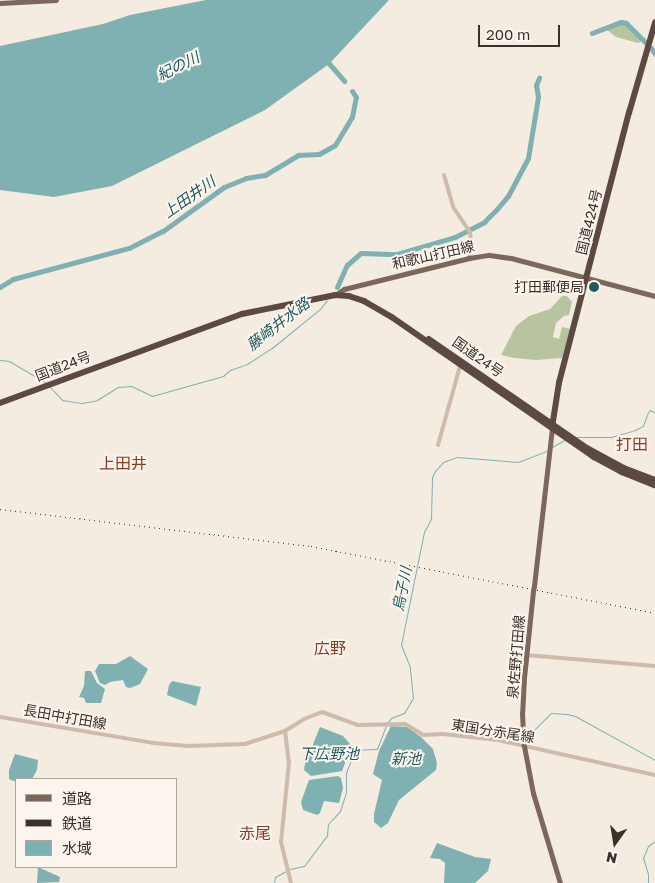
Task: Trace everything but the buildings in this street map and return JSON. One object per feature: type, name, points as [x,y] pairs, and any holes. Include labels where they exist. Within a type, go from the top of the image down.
[{"type":"highway","name":"国道424号","points":[[552,427],[560,383],[631,105],[655,23]]},
{"type":"highway","name":"国道24号","points":[[337,294],[357,298],[370,304],[607,464],[655,485]]},
{"type":"highway","name":"国道24号","points":[[0,403],[241,314],[337,294],[360,295],[371,300],[552,427]]},
{"type":"highway","name":"国道24号","points":[[572,441],[612,462],[655,480]]},
{"type":"main road","points":[[0,3],[56,0]]},
{"type":"main road","name":"和歌山打田線","points":[[337,294],[483,255],[501,256],[655,296]]},
{"type":"main road","name":"泉佐野打田線","points":[[552,427],[526,655],[522,713],[524,746],[533,794],[560,883]]},
{"type":"street","points":[[444,175],[453,207],[470,232],[471,242],[468,258]]},
{"type":"street","points":[[438,445],[460,366]]},
{"type":"street","points":[[526,655],[655,666]]},
{"type":"street","name":"東国分赤尾線","points":[[127,739],[188,746],[245,744],[285,730],[304,718],[322,712],[357,724],[405,724],[423,735],[443,734],[489,739],[655,775]]},
{"type":"street","name":"長田中打田線","points":[[0,717],[127,739]]},
{"type":"street","points":[[285,730],[289,762],[281,842],[291,883]]},
{"type":"green space","points":[[620,24],[628,25],[642,41],[638,43],[616,37],[607,30],[585,39]]},
{"type":"green space","points":[[562,296],[567,296],[572,302],[569,315],[564,316],[556,323],[553,337],[559,339],[562,327],[571,329],[562,358],[536,360],[501,355],[516,326],[529,316],[550,309]]},
{"type":"water","name":"紀の川","points":[[206,0],[389,0],[329,64],[265,110],[112,186],[54,197],[0,190],[0,46],[103,24],[130,15]]},
{"type":"water","points":[[130,656],[148,669],[140,684],[130,688],[126,687],[123,680],[110,682],[105,685],[100,683],[95,671],[99,664],[116,664]]},
{"type":"water","points":[[85,671],[91,671],[97,683],[105,689],[101,703],[86,703],[84,698],[79,697],[84,686]]},
{"type":"water","points":[[172,681],[201,687],[196,706],[167,695]]},
{"type":"water","name":"新池","points":[[391,726],[407,727],[421,737],[433,749],[437,763],[436,770],[399,800],[388,823],[381,828],[374,822],[374,814],[382,780],[373,774],[379,751]]},
{"type":"water","name":"下広野池","points":[[320,727],[343,736],[350,744],[350,750],[342,771],[311,776],[304,770],[305,764]]},
{"type":"water","points":[[15,754],[38,760],[37,770],[33,778],[15,778],[15,782],[9,779],[9,770]]},
{"type":"water","points":[[338,776],[341,778],[343,788],[339,803],[324,801],[320,813],[317,815],[303,810],[301,802],[309,780]]},
{"type":"water","points":[[437,843],[475,857],[491,859],[488,871],[475,883],[444,883],[445,863],[440,859],[430,858]]},
{"type":"water","points":[[38,868],[60,877],[59,882],[37,883]]},
{"type":"waterway","name":"藤崎井水路","points":[[592,33],[621,22],[626,23],[646,43]]},
{"type":"waterway","name":"藤崎井水路","points":[[651,48],[655,54]]},
{"type":"waterway","name":"上田井川","points":[[326,60],[344,81]]},
{"type":"waterway","name":"藤崎井水路","points":[[337,287],[347,265],[361,253],[397,254],[455,237],[484,222],[497,209],[508,196],[528,158],[538,97],[536,85],[539,78]]},
{"type":"waterway","name":"上田井川","points":[[0,287],[13,279],[129,248],[163,231],[224,187],[246,178],[265,175],[298,155],[319,154],[335,145],[352,117],[356,97],[352,91]]},
{"type":"waterway","name":"藤崎井水路","points":[[50,387],[62,400],[82,403],[97,400],[118,387],[131,386],[152,396],[223,376],[230,370],[247,364],[272,348],[320,309],[327,300]]},
{"type":"waterway","name":"藤崎井水路","points":[[0,360],[9,361],[48,384]]},
{"type":"waterway","name":"烏子川","points":[[577,437],[611,437],[635,430],[643,426],[650,410],[655,413]]},
{"type":"waterway","name":"烏子川","points":[[552,447],[566,439]]},
{"type":"waterway","name":"烏子川","points":[[387,723],[391,718],[404,713],[413,698],[410,667],[401,645],[424,532],[431,519],[432,477],[435,471],[443,462],[457,457],[518,462],[547,451]]},
{"type":"waterway","points":[[527,737],[551,713],[567,714],[575,716],[655,760]]},
{"type":"waterway","name":"烏子川","points":[[290,869],[304,866],[327,835],[328,824],[340,811],[346,793],[346,773],[355,750],[377,749],[386,726]]},
{"type":"waterway","points":[[648,883],[648,874],[643,858],[648,846],[655,841]]},
{"type":"waterway","name":"烏子川","points":[[274,883],[275,877],[286,871]]},
{"type":"railway","points":[[0,509],[311,546],[655,613]]},
{"type":"place","name":"打田郵便局","points":[[594,287]]},
{"type":"district","name":"打田","points":[[632,444]]},
{"type":"district","name":"上田井","points":[[123,463]]},
{"type":"district","name":"広野","points":[[330,648]]},
{"type":"district","name":"赤尾","points":[[255,833]]}]
